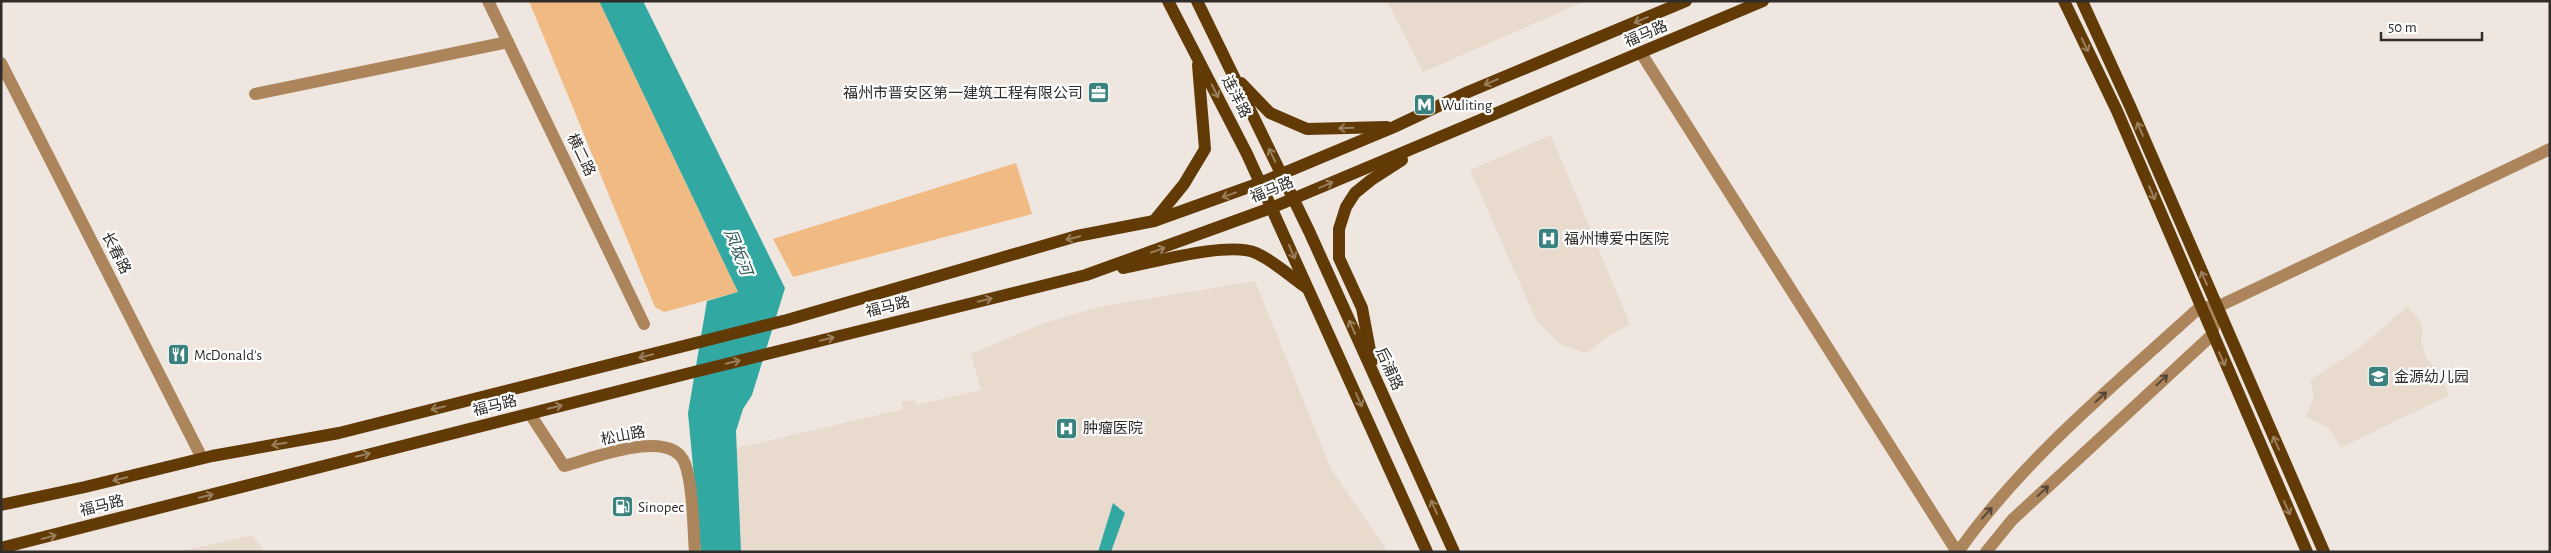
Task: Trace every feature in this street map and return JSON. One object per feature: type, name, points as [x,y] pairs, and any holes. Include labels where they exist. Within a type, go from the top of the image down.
[{"type":"main road","name":"连洋路","points":[[1168,1],[1271,208]]},
{"type":"main road","name":"连洋路","points":[[1197,1],[1293,199]]},
{"type":"main road","name":"福马路","points":[[1,505],[85,488],[202,458],[339,433],[786,320],[1077,236],[1154,221],[1282,174],[1394,127],[1468,92],[1686,1]]},
{"type":"main road","name":"福马路","points":[[1,548],[686,374],[1086,275],[1271,208],[1758,3],[1770,1]]},
{"type":"main road","points":[[2064,1],[2117,112],[2307,552]]},
{"type":"main road","points":[[2082,1],[2130,106],[2324,552]]},
{"type":"main road","points":[[1154,221],[1184,184],[1205,149],[1197,58]]},
{"type":"main road","points":[[1232,74],[1270,113],[1307,129],[1394,127]]},
{"type":"main road","points":[[1376,380],[1362,308],[1340,258],[1339,229],[1346,207],[1362,186],[1434,140]]},
{"type":"main road","name":"后浦路","points":[[1293,199],[1454,552]]},
{"type":"main road","points":[[1271,208],[1428,552]]},
{"type":"main road","points":[[1086,275],[1218,250],[1238,248],[1257,253],[1309,290]]},
{"type":"street","name":"横二路","points":[[488,1],[644,324]]},
{"type":"street","points":[[255,94],[508,42]]},
{"type":"street","points":[[1642,53],[1958,552],[1980,520],[2072,423],[2200,307],[2217,307],[2550,149]]},
{"type":"street","name":"长春路","points":[[1,63],[202,458]]},
{"type":"street","points":[[1986,552],[2012,520],[2212,335],[2217,307]]},
{"type":"street","name":"松山路","points":[[530,414],[564,466],[632,448],[659,446],[677,451],[682,457],[688,472],[695,552]]},
{"type":"shaded area","points":[[529,1],[599,1],[738,292],[664,312],[655,307]]},
{"type":"shaded area","points":[[1387,1],[1586,1],[1423,72]]},
{"type":"shaded area","name":"福州博爱中医院","points":[[1551,135],[1630,324],[1607,337],[1587,353],[1561,345],[1536,320],[1470,170]]},
{"type":"shaded area","points":[[1016,163],[1032,214],[793,277],[773,239]]},
{"type":"shaded area","name":"肿瘤医院","points":[[1255,281],[1331,469],[1388,552],[1111,552],[1125,513],[1113,503],[1098,552],[741,552],[737,448],[903,409],[901,402],[915,400],[916,405],[981,390],[971,354],[1044,323],[1098,307]]},
{"type":"shaded area","name":"金源幼儿园","points":[[2407,307],[2420,320],[2423,330],[2421,341],[2427,359],[2439,373],[2449,395],[2341,448],[2329,428],[2306,417],[2314,396],[2310,380],[2358,349]]},
{"type":"shaded area","points":[[253,535],[264,552],[177,552]]},
{"type":"water","name":"凤坂河","points":[[599,1],[643,1],[785,288],[752,395],[743,409],[736,431],[741,552],[701,552],[688,413],[707,301],[738,292]]},
{"type":"water","points":[[1113,503],[1125,513],[1111,552],[1098,552]]},
{"type":"place","name":"福州市晋安区第一建筑工程有限公司","points":[[1099,93]]},
{"type":"place","name":"Wuliting","points":[[1425,105]]},
{"type":"place","name":"福州博爱中医院","points":[[1548,239]]},
{"type":"place","name":"McDonald's","points":[[178,355]]},
{"type":"place","name":"金源幼儿园","points":[[2378,377]]},
{"type":"place","name":"肿瘤医院","points":[[1067,428]]},
{"type":"place","name":"Sinopec","points":[[622,507]]}]
